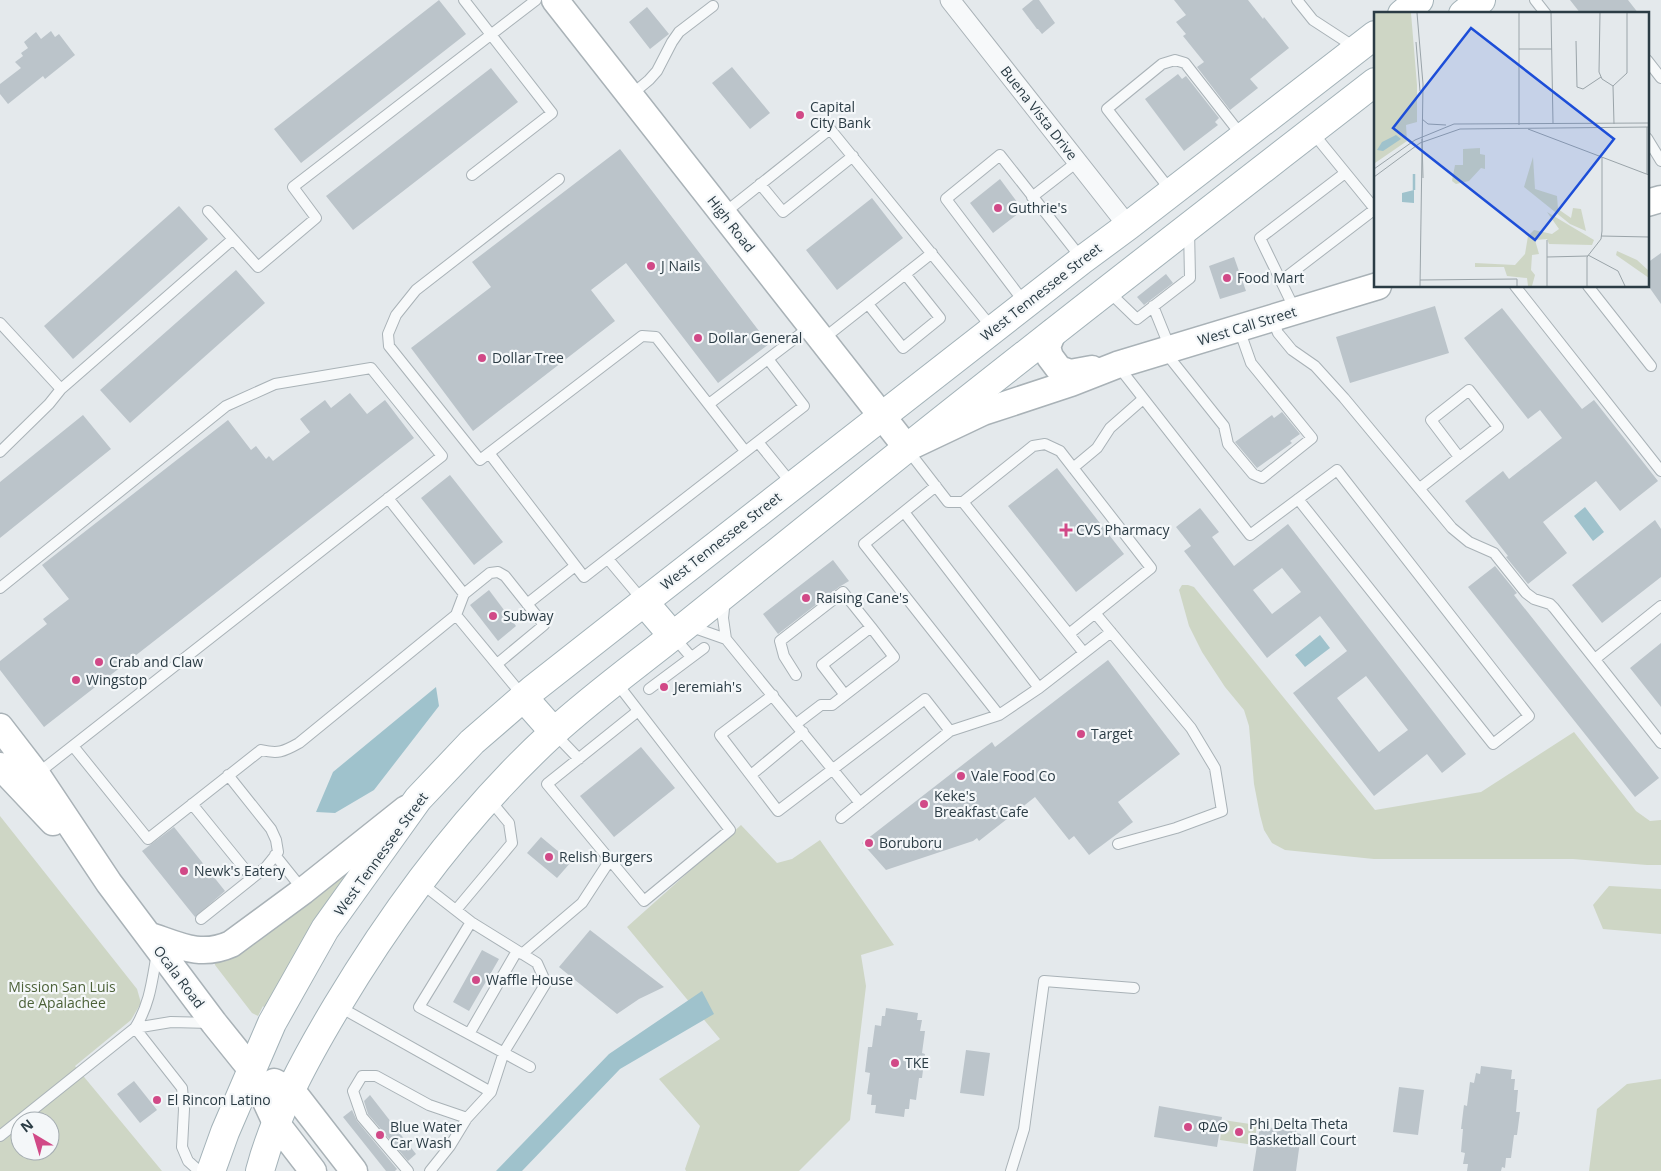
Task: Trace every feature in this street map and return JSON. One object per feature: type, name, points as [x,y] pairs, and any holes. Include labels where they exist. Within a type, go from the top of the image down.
[{"type":"main road","points":[[1466,12],[1481,0]]},
{"type":"main road","name":"West Tennessee Street","points":[[211,1171],[225,1132],[272,1023],[325,929],[418,799],[472,742],[524,697],[793,485],[1366,42]]},
{"type":"main road","points":[[260,1171],[266,1148],[276,1123],[292,1091],[338,1006],[394,916],[443,852],[488,798],[554,732],[1053,332],[1374,83]]},
{"type":"main road","points":[[644,602],[679,630]]},
{"type":"main road","points":[[524,697],[554,732]]},
{"type":"street","name":"High Road","points":[[555,0],[907,448]]},
{"type":"street","name":"Buena Vista Drive","points":[[950,0],[1128,226]]},
{"type":"street","points":[[1648,203],[1661,199]]},
{"type":"street","name":"West Call Street","points":[[907,448],[983,412],[1054,390],[1117,365],[1374,287]]},
{"type":"street","name":"West Call Street","points":[[1053,332],[1047,347],[1050,357],[1059,369],[1070,373],[1117,365]]},
{"type":"street","name":"Ocala Road","points":[[0,727],[29,781],[251,1069],[276,1123],[313,1171]]},
{"type":"street","name":"Ocala Road","points":[[0,766],[29,781]]},
{"type":"street","points":[[153,942],[200,951],[218,949],[238,940],[304,891],[418,799]]},
{"type":"street","name":"Ocala Road","points":[[251,1069],[292,1091],[354,1171]]},
{"type":"lane","points":[[464,0],[552,113],[472,175]]},
{"type":"lane","points":[[208,211],[258,267],[316,218],[293,187],[536,0]]},
{"type":"lane","points":[[1297,0],[1313,20],[1366,42]]},
{"type":"lane","points":[[1535,0],[1544,12]]},
{"type":"lane","points":[[630,95],[657,71],[679,32],[713,6]]},
{"type":"lane","points":[[1172,192],[1106,109],[1162,64],[1175,60],[1185,63],[1243,137]]},
{"type":"lane","points":[[1648,61],[1661,78]]},
{"type":"lane","points":[[723,214],[830,129],[993,330]]},
{"type":"lane","points":[[1311,131],[1374,208]]},
{"type":"lane","points":[[1648,140],[1661,161]]},
{"type":"lane","points":[[1026,304],[946,199],[1000,155],[1082,260]]},
{"type":"lane","points":[[760,184],[783,212],[853,156]]},
{"type":"lane","points":[[1032,197],[1077,162]]},
{"type":"lane","points":[[1345,173],[1260,238],[1281,281],[1284,315],[1278,332],[1292,350],[1315,366],[1344,398],[1420,488],[1446,522],[1469,542],[1494,553],[1526,593],[1534,599],[1550,604],[1661,743]]},
{"type":"lane","points":[[559,179],[416,290],[396,316],[388,334],[389,346],[480,460],[642,336],[656,337],[745,451]]},
{"type":"lane","points":[[1281,281],[1374,210]]},
{"type":"lane","points":[[1107,290],[1137,319],[1190,278],[1189,226]]},
{"type":"lane","points":[[0,452],[49,404],[61,389],[233,239]]},
{"type":"lane","points":[[709,404],[768,359],[868,304],[932,253]]},
{"type":"lane","points":[[868,304],[903,348],[940,318],[905,274]]},
{"type":"lane","points":[[1518,288],[1661,471]]},
{"type":"lane","points":[[1590,288],[1651,366]]},
{"type":"lane","points":[[1153,306],[1167,350],[1224,426],[1228,444],[1254,474],[1262,478],[1312,438],[1251,363],[1238,328]]},
{"type":"lane","points":[[0,323],[61,389]]},
{"type":"lane","points":[[489,454],[584,577],[804,406],[768,359]]},
{"type":"lane","points":[[1117,365],[1250,535],[1298,499],[1337,470],[1529,716],[1493,744],[1298,499]]},
{"type":"lane","points":[[0,588],[226,406],[275,384],[371,368],[442,456],[29,781]]},
{"type":"lane","points":[[1420,488],[1498,427],[1469,390],[1431,420],[1459,456]]},
{"type":"lane","points":[[1073,468],[1097,448],[1110,428],[1143,399]]},
{"type":"lane","points":[[758,442],[793,485]]},
{"type":"lane","points":[[907,448],[948,502],[963,502],[1033,446],[1045,444],[1060,451],[1151,568],[1069,634]]},
{"type":"lane","points":[[936,486],[864,544],[999,715]]},
{"type":"lane","points":[[388,498],[464,594]]},
{"type":"lane","points":[[963,502],[1084,653]]},
{"type":"lane","points":[[904,512],[1039,688]]},
{"type":"lane","points":[[608,559],[644,602]]},
{"type":"lane","points":[[527,604],[575,566]]},
{"type":"lane","points":[[73,746],[148,839],[261,750],[274,753],[285,751],[299,744],[456,615],[464,594],[490,573],[498,572],[505,576],[544,625],[497,664]]},
{"type":"lane","points":[[751,775],[800,728],[819,703],[832,705],[894,657],[843,592],[780,642],[784,656],[796,674]]},
{"type":"lane","points":[[726,593],[724,618],[726,639],[860,803]]},
{"type":"lane","points":[[1595,659],[1661,606]]},
{"type":"lane","points":[[1095,613],[1191,728],[1215,768],[1222,811],[1176,828],[1118,844]]},
{"type":"lane","points":[[456,615],[524,697]]},
{"type":"lane","points":[[845,695],[822,665],[871,627]]},
{"type":"lane","points":[[679,630],[726,639]]},
{"type":"lane","points":[[679,630],[691,657]]},
{"type":"lane","points":[[842,818],[950,731],[999,715],[1039,688],[1111,632]]},
{"type":"lane","points":[[649,690],[704,648]]},
{"type":"lane","points":[[616,681],[730,830],[644,901],[547,784],[638,712]]},
{"type":"lane","points":[[772,695],[720,735],[778,811],[925,699],[950,731]]},
{"type":"lane","points":[[554,732],[579,758]]},
{"type":"lane","points":[[201,919],[266,867],[278,852],[276,840],[271,829],[228,776]]},
{"type":"lane","points":[[456,910],[512,843],[509,823],[488,798]]},
{"type":"lane","points":[[192,804],[252,878]]},
{"type":"lane","points":[[275,855],[304,891]]},
{"type":"lane","points":[[469,1034],[520,952],[582,903],[610,860]]},
{"type":"lane","points":[[420,883],[471,922],[537,963],[546,983],[504,1052],[492,1092],[467,1118],[450,1146],[430,1171]]},
{"type":"lane","points":[[471,922],[419,1007],[530,1067]]},
{"type":"lane","points":[[0,1136],[134,1028],[144,1014],[150,996],[153,942]]},
{"type":"lane","points":[[1011,1171],[1024,1129],[1044,981],[1134,988]]},
{"type":"lane","points":[[338,1006],[492,1092]]},
{"type":"lane","points":[[134,1028],[171,1022],[214,1023]]},
{"type":"lane","points":[[134,1028],[182,1088],[184,1109],[182,1147],[188,1161],[199,1171]]},
{"type":"lane","points":[[408,1171],[362,1117],[354,1091],[362,1076],[376,1076],[429,1105],[467,1118]]},
{"type":"green space","points":[[1182,585],[1194,587],[1375,810],[1481,792],[1574,732],[1636,811],[1650,821],[1661,820],[1661,865],[1573,859],[1374,859],[1285,850],[1272,843],[1264,830],[1260,815],[1254,784],[1249,726],[1244,710],[1225,687],[1202,652],[1189,626],[1179,590]]},
{"type":"green space","name":"Mission San Luis de Apalachee","points":[[0,816],[137,989],[141,1003],[131,1020],[75,1066],[162,1171],[0,1171]]},
{"type":"green space","points":[[741,825],[777,863],[792,859],[820,840],[894,945],[861,955],[866,986],[850,1120],[799,1171],[686,1171],[685,1169],[700,1126],[659,1079],[720,1039],[627,927]]},
{"type":"green space","points":[[350,870],[316,920],[266,1010],[263,1006],[258,1016],[252,1013],[215,965],[215,957]]},
{"type":"green space","points":[[1609,886],[1661,889],[1661,934],[1603,929],[1593,905]]},
{"type":"green space","points":[[1661,1079],[1661,1171],[1589,1171],[1597,1109],[1627,1084]]},
{"type":"green space","name":"Phi Delta Theta Basketball Court","points":[[1223,1120],[1257,1125],[1254,1145],[1220,1140]]},
{"type":"water","points":[[1585,507],[1604,532],[1593,541],[1574,516]]},
{"type":"water","points":[[1320,635],[1330,648],[1305,667],[1295,655]]},
{"type":"water","points":[[436,687],[439,706],[374,790],[335,813],[316,812],[333,772]]},
{"type":"water","points":[[702,991],[714,1014],[620,1069],[522,1171],[496,1171],[609,1054]]},
{"type":"building","points":[[439,0],[466,34],[301,163],[274,129]]},
{"type":"building","points":[[1033,0],[1039,0],[1055,23],[1042,34],[1022,9]]},
{"type":"building","points":[[1174,0],[1248,0],[1289,48],[1250,79],[1258,88],[1230,110],[1197,67],[1204,62],[1183,36],[1186,34],[1176,22],[1186,15]]},
{"type":"building","points":[[1570,0],[1628,0],[1637,12],[1579,12]]},
{"type":"building","points":[[647,7],[669,34],[650,49],[629,22]]},
{"type":"building","points":[[51,31],[55,37],[59,34],[75,55],[45,79],[43,76],[8,104],[0,94],[0,84],[21,68],[15,62],[23,56],[21,53],[28,48],[24,42],[36,32],[41,39]]},
{"type":"building","points":[[732,67],[770,113],[750,129],[712,83]]},
{"type":"building","points":[[491,68],[518,102],[353,230],[326,196]]},
{"type":"building","points":[[1178,74],[1182,79],[1186,76],[1219,118],[1215,122],[1218,125],[1184,151],[1145,99]]},
{"type":"building","points":[[620,149],[769,344],[718,383],[626,263],[591,290],[615,321],[473,431],[411,348],[491,287],[472,262]]},
{"type":"building","points":[[1000,179],[1023,210],[993,233],[970,203]]},
{"type":"building","points":[[872,198],[903,238],[837,290],[806,250]]},
{"type":"building","points":[[179,206],[208,239],[73,359],[44,326]]},
{"type":"building","points":[[1661,253],[1661,304],[1648,285],[1648,262]]},
{"type":"building","name":"Food Mart","points":[[1234,257],[1246,291],[1220,299],[1209,266]]},
{"type":"building","points":[[236,270],[265,303],[130,423],[100,390]]},
{"type":"building","points":[[1166,274],[1173,283],[1144,305],[1137,297]]},
{"type":"building","points":[[1435,306],[1449,353],[1350,383],[1336,337]]},
{"type":"building","points":[[1502,308],[1582,409],[1594,400],[1658,481],[1620,511],[1596,481],[1543,522],[1567,553],[1528,584],[1465,501],[1503,471],[1509,479],[1562,438],[1540,410],[1528,419],[1464,338]]},
{"type":"building","points":[[350,393],[367,414],[385,400],[414,438],[44,727],[0,670],[0,661],[47,624],[43,619],[69,599],[42,565],[228,420],[251,450],[256,446],[266,459],[269,456],[273,461],[310,432],[300,419],[325,400],[331,408]]},
{"type":"building","points":[[1282,412],[1300,434],[1290,441],[1292,443],[1257,468],[1235,442],[1272,415],[1274,418]]},
{"type":"building","points":[[83,415],[111,449],[0,538],[0,482]]},
{"type":"building","name":"CVS Pharmacy","points":[[1057,468],[1124,554],[1076,592],[1008,506]]},
{"type":"building","points":[[450,475],[503,542],[474,565],[421,498]]},
{"type":"building","points":[[1200,508],[1219,532],[1212,537],[1234,566],[1288,524],[1466,754],[1442,773],[1427,754],[1374,796],[1293,693],[1347,651],[1320,616],[1267,658],[1184,551],[1191,546],[1176,527]],"holes":[[[1282,568],[1301,592],[1272,614],[1253,590]],[[1366,676],[1408,730],[1379,752],[1337,698]]]},
{"type":"building","points":[[1655,520],[1661,529],[1661,577],[1602,623],[1572,585]]},
{"type":"building","name":"Raising Cane's","points":[[833,560],[849,581],[778,634],[763,614]]},
{"type":"building","points":[[1495,566],[1517,593],[1514,595],[1659,778],[1635,797],[1468,587]]},
{"type":"building","name":"Subway","points":[[489,590],[516,626],[498,641],[470,605]]},
{"type":"building","points":[[1661,643],[1661,707],[1630,668]]},
{"type":"building","points":[[1108,660],[1180,754],[1118,802],[1133,822],[1089,855],[1074,836],[1069,840],[1035,797],[979,841],[977,838],[973,841],[886,870],[862,843],[992,742],[995,747]]},
{"type":"building","points":[[641,747],[675,788],[614,837],[580,796]]},
{"type":"building","name":"Newk's Eatery","points":[[174,827],[225,891],[195,917],[142,851]]},
{"type":"building","name":"Relish Burgers","points":[[541,837],[571,862],[557,878],[527,853]]},
{"type":"building","points":[[590,930],[664,987],[639,999],[617,1014],[559,967]]},
{"type":"building","name":"Waffle House","points":[[482,950],[499,959],[469,1011],[453,1002]]},
{"type":"building","name":"TKE","points":[[886,1008],[918,1013],[917,1020],[922,1020],[920,1031],[925,1031],[922,1053],[925,1054],[922,1078],[919,1078],[916,1100],[910,1099],[909,1109],[905,1109],[904,1117],[875,1113],[876,1105],[871,1105],[872,1095],[867,1094],[870,1073],[865,1072],[868,1047],[872,1047],[875,1025],[881,1026],[882,1016],[885,1016]]},
{"type":"building","name":"TKE","points":[[966,1050],[990,1053],[984,1096],[960,1093]]},
{"type":"building","points":[[1481,1066],[1512,1070],[1511,1079],[1515,1079],[1514,1090],[1518,1090],[1516,1112],[1520,1112],[1517,1135],[1514,1135],[1511,1158],[1506,1158],[1505,1168],[1502,1167],[1501,1171],[1467,1171],[1468,1164],[1463,1164],[1465,1153],[1461,1152],[1463,1129],[1461,1129],[1464,1105],[1467,1106],[1470,1082],[1474,1083],[1476,1073],[1480,1074]]},
{"type":"building","points":[[134,1081],[157,1110],[140,1123],[117,1094]]},
{"type":"building","points":[[1399,1087],[1424,1090],[1418,1135],[1393,1132]]},
{"type":"building","points":[[370,1095],[416,1154],[408,1161],[368,1114],[364,1101]]},
{"type":"building","name":"ΦΔΘ","points":[[1159,1106],[1222,1117],[1217,1147],[1154,1137]]},
{"type":"building","points":[[352,1110],[357,1121],[397,1169],[395,1171],[386,1171],[343,1117]]},
{"type":"building","name":"ΦΔΘ","points":[[1274,1121],[1297,1125],[1296,1133],[1301,1134],[1296,1171],[1253,1171],[1260,1126],[1273,1128]]},
{"type":"place","name":"Capital City Bank","points":[[800,115]]},
{"type":"place","name":"Guthrie's","points":[[998,208]]},
{"type":"place","name":"J Nails","points":[[651,266]]},
{"type":"place","name":"Food Mart","points":[[1227,278]]},
{"type":"place","name":"Dollar General","points":[[698,338]]},
{"type":"place","name":"Dollar Tree","points":[[482,358]]},
{"type":"place","name":"CVS Pharmacy","points":[[1066,530]]},
{"type":"place","name":"Raising Cane's","points":[[806,598]]},
{"type":"place","name":"Subway","points":[[493,616]]},
{"type":"place","name":"Crab and Claw","points":[[99,662]]},
{"type":"place","name":"Wingstop","points":[[76,680]]},
{"type":"place","name":"Jeremiah's","points":[[664,687]]},
{"type":"place","name":"Target","points":[[1081,734]]},
{"type":"place","name":"Vale Food Co","points":[[961,776]]},
{"type":"place","name":"Keke's Breakfast Cafe","points":[[924,804]]},
{"type":"place","name":"Boruboru","points":[[869,843]]},
{"type":"place","name":"Relish Burgers","points":[[549,857]]},
{"type":"place","name":"Newk's Eatery","points":[[184,871]]},
{"type":"place","name":"Waffle House","points":[[476,980]]},
{"type":"place","name":"TKE","points":[[895,1063]]},
{"type":"place","name":"El Rincon Latino","points":[[157,1100]]},
{"type":"place","name":"ΦΔΘ","points":[[1188,1127]]},
{"type":"place","name":"Phi Delta Theta Basketball Court","points":[[1239,1132]]},
{"type":"place","name":"Blue Water Car Wash","points":[[380,1135]]}]
